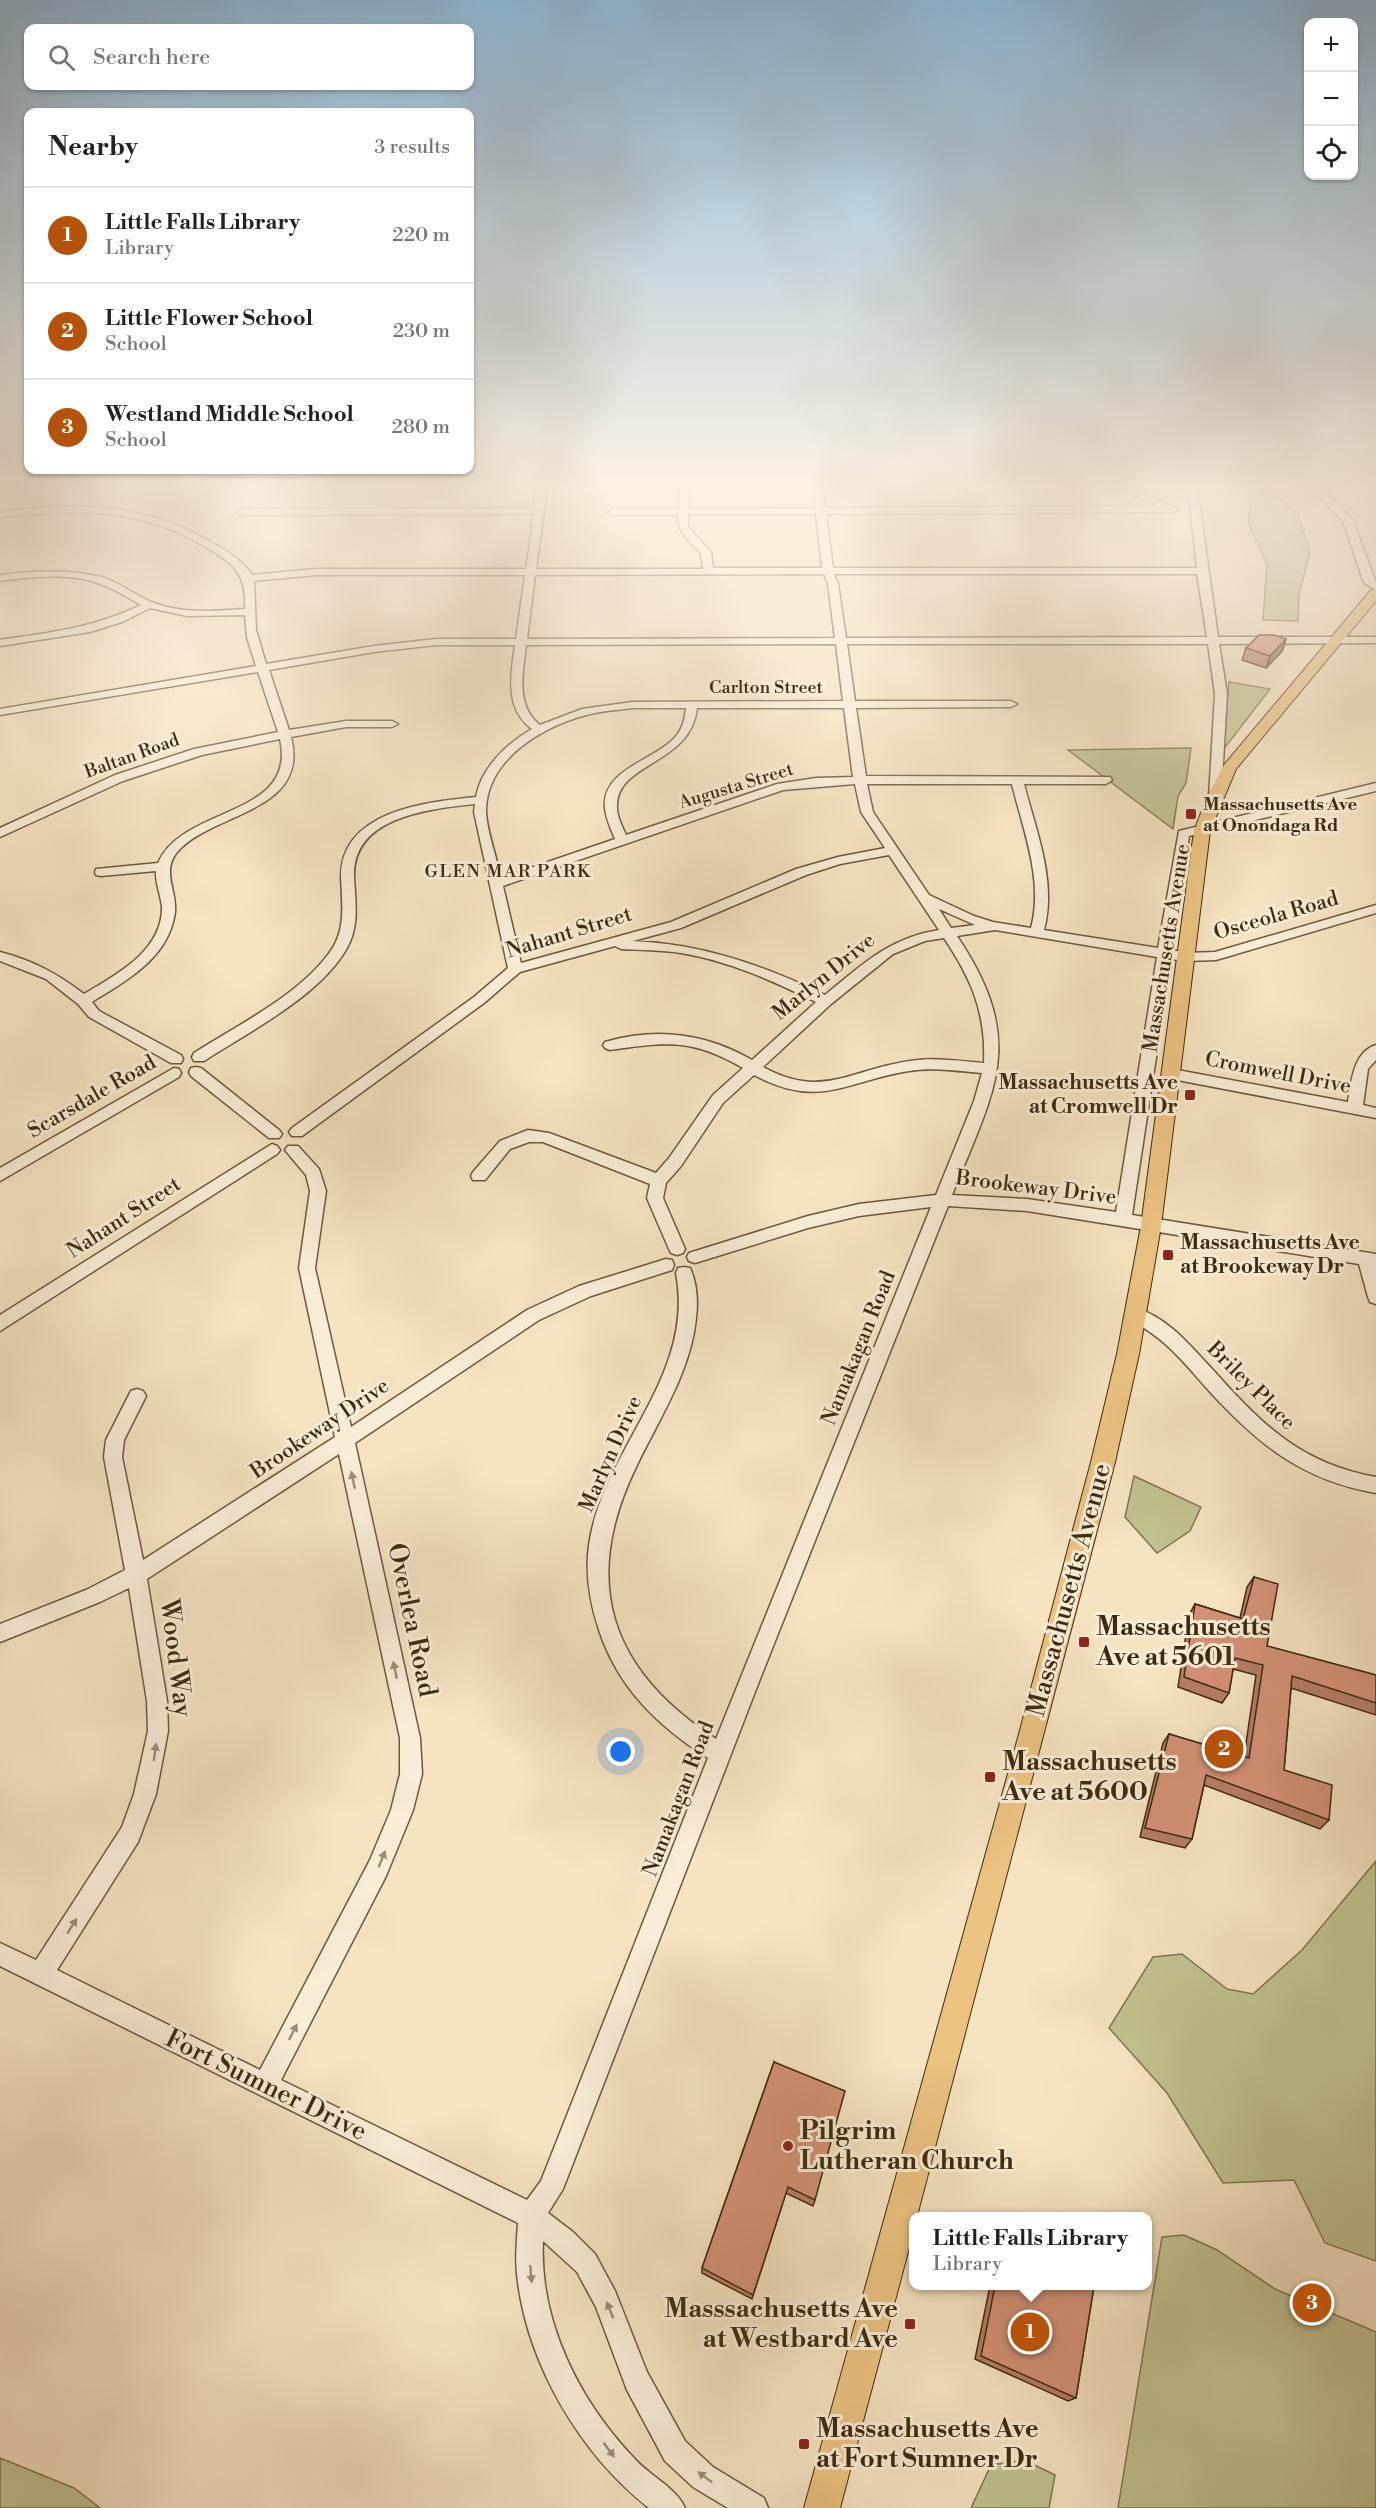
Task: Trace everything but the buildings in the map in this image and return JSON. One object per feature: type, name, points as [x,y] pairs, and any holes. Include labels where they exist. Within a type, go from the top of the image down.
[{"type":"main road","name":"Massachusetts Avenue","points":[[822,2508],[1035,1722],[1103,1461],[1136,1315],[1151,1226],[1202,831],[1215,796],[1229,768],[1366,604]]},
{"type":"street","points":[[83,1001],[135,967],[155,947],[164,933],[169,907],[160,880],[162,866],[170,851],[183,839],[250,806],[271,790],[282,777],[289,760],[284,734],[251,632],[251,604]]},
{"type":"street","points":[[527,604],[516,682],[517,699],[528,723],[541,730]]},
{"type":"street","name":"Namakagan Road","points":[[531,2216],[550,2189],[982,1101],[990,1069],[992,1036],[984,999],[970,968],[867,812],[860,780],[836,604]]},
{"type":"street","points":[[1208,604],[1221,694],[1215,796]]},
{"type":"street","points":[[0,643],[86,630],[118,620],[149,605],[199,614],[250,612]]},
{"type":"street","points":[[0,712],[412,645],[523,641],[1376,640]]},
{"type":"street","name":"Carlton Street","points":[[480,800],[485,781],[497,762],[514,748],[541,730],[565,718],[603,708],[692,705],[1011,704]]},
{"type":"street","points":[[622,841],[612,814],[611,802],[615,791],[627,776],[681,738],[689,724],[692,705]]},
{"type":"street","name":"Baltan Road","points":[[2,829],[92,789],[157,765],[228,745],[346,724],[392,724]]},
{"type":"street","points":[[1017,780],[1043,886],[1043,909],[1037,931]]},
{"type":"street","name":"Augusta Street","points":[[495,884],[781,788],[816,782],[1106,780]]},
{"type":"street","points":[[1202,831],[1376,787]]},
{"type":"street","points":[[198,1065],[307,984],[335,956],[341,948],[350,921],[347,861],[354,846],[367,832],[398,814],[423,807],[480,800],[480,812],[515,969]]},
{"type":"street","name":"Massachusetts Avenue","points":[[1124,1221],[1163,953],[1183,834],[1202,831]]},
{"type":"street","name":"Nahant Street","points":[[297,1132],[479,1000],[515,969],[676,925],[801,872],[838,861],[892,851]]},
{"type":"street","points":[[101,872],[162,866]]},
{"type":"street","points":[[924,897],[969,919],[994,926]]},
{"type":"street","name":"Osceola Road","points":[[1186,957],[1216,956],[1376,909]]},
{"type":"street","points":[[676,925],[675,936],[679,949]]},
{"type":"street","name":"Marlyn Drive","points":[[657,1181],[675,1162],[718,1099],[826,1001],[888,951],[922,937],[994,926],[1037,931],[1186,957]]},
{"type":"street","points":[[609,945],[679,949],[747,965],[826,1001]]},
{"type":"street","points":[[0,956],[51,976],[83,1001],[94,1014],[175,1066],[185,1055],[198,1065],[273,1142],[284,1153],[293,1150],[301,1141],[297,1132],[289,1130],[273,1142]]},
{"type":"street","points":[[610,1045],[647,1040],[688,1040],[719,1049],[786,1083],[827,1088],[899,1068],[919,1065],[947,1064],[990,1069]]},
{"type":"street","points":[[1355,1109],[1361,1068],[1376,1050]]},
{"type":"street","name":"Scarsdale Road","points":[[0,1175],[175,1066]]},
{"type":"street","name":"Cromwell Drive","points":[[1172,1074],[1376,1113]]},
{"type":"street","points":[[479,1176],[505,1145],[528,1136],[554,1141],[624,1166],[657,1181],[655,1198],[677,1249]]},
{"type":"street","name":"Nahant Street","points":[[0,1324],[273,1142]]},
{"type":"street","name":"Overlea Road","points":[[266,2084],[378,1868],[402,1810],[411,1774],[410,1738],[307,1268],[318,1191],[313,1173],[293,1150]]},
{"type":"street","name":"Brookeway Drive","points":[[689,1265],[832,1216],[943,1200],[1027,1205],[1371,1260]]},
{"type":"street","points":[[677,1249],[690,1251],[689,1265],[675,1272],[666,1265],[668,1254],[677,1249]]},
{"type":"street","points":[[1371,1260],[1376,1297]]},
{"type":"street","name":"Brookeway Drive","points":[[0,1633],[93,1596],[137,1574],[252,1502],[533,1315],[585,1291],[666,1265]]},
{"type":"street","name":"Marlyn Drive","points":[[689,1265],[689,1320],[684,1342],[674,1372],[612,1498],[603,1524],[597,1560],[600,1599],[606,1626],[631,1676],[649,1700],[688,1733],[721,1754]]},
{"type":"street","name":"Briley Place","points":[[1136,1315],[1168,1333],[1242,1414],[1282,1450],[1313,1468],[1358,1483],[1376,1485]]},
{"type":"street","name":"Wood Way","points":[[40,1975],[130,1834],[145,1794],[153,1763],[158,1731],[157,1701],[137,1574],[113,1457],[115,1440],[137,1396]]},
{"type":"street","name":"Fort Sumner Drive","points":[[0,1954],[531,2216],[564,2241],[586,2263],[606,2300],[637,2380],[675,2451],[703,2477],[754,2508]]},
{"type":"street","points":[[531,2216],[530,2274],[540,2324],[551,2355],[593,2429],[620,2465],[671,2508]]},
{"type":"green space","points":[[1264,604],[1299,604],[1298,621],[1263,620]]},
{"type":"green space","points":[[1229,682],[1270,689],[1223,750]]},
{"type":"green space","points":[[1191,748],[1186,783],[1178,796],[1173,829],[1068,750]]},
{"type":"green space","points":[[1134,1476],[1201,1507],[1190,1531],[1157,1553],[1125,1517]]},
{"type":"green space","points":[[1376,1861],[1376,2261],[1325,2243],[1294,2180],[1223,2183],[1167,2093],[1109,2028],[1153,1957],[1182,1954],[1227,1989],[1253,1994],[1302,1950]]},
{"type":"green space","points":[[1184,2235],[1217,2250],[1275,2289],[1376,2332],[1376,2508],[1118,2508],[1162,2237]]},
{"type":"green space","points":[[0,2458],[74,2488],[100,2508],[0,2508]]},
{"type":"green space","points":[[1024,2460],[1055,2475],[1049,2508],[971,2508],[991,2465]]},
{"type":"place","name":"Massachusetts Ave at Onondaga Rd","points":[[1191,814]]},
{"type":"place","name":"Massachusetts Ave at Cromwell Dr","points":[[1190,1095]]},
{"type":"place","name":"Massachusetts Ave at Brookeway Dr","points":[[1168,1255]]},
{"type":"place","name":"Massachusetts Ave at 5601","points":[[1084,1642]]},
{"type":"place","name":"Little Flower School","points":[[1224,1749]]},
{"type":"place","name":"Massachusetts Ave at 5600","points":[[990,1777]]},
{"type":"place","name":"Pilgrim Lutheran Church","points":[[788,2146]]},
{"type":"place","name":"Westland Middle School","points":[[1312,2303]]},
{"type":"place","name":"Masssachusetts Ave at Westbard Ave","points":[[910,2324]]},
{"type":"place","name":"Little Falls Library","points":[[1030,2332]]},
{"type":"place","name":"Massachusetts Ave at Fort Sumner Dr","points":[[804,2444]]},
{"type":"district","name":"GLEN MAR PARK","points":[[508,871]]}]
